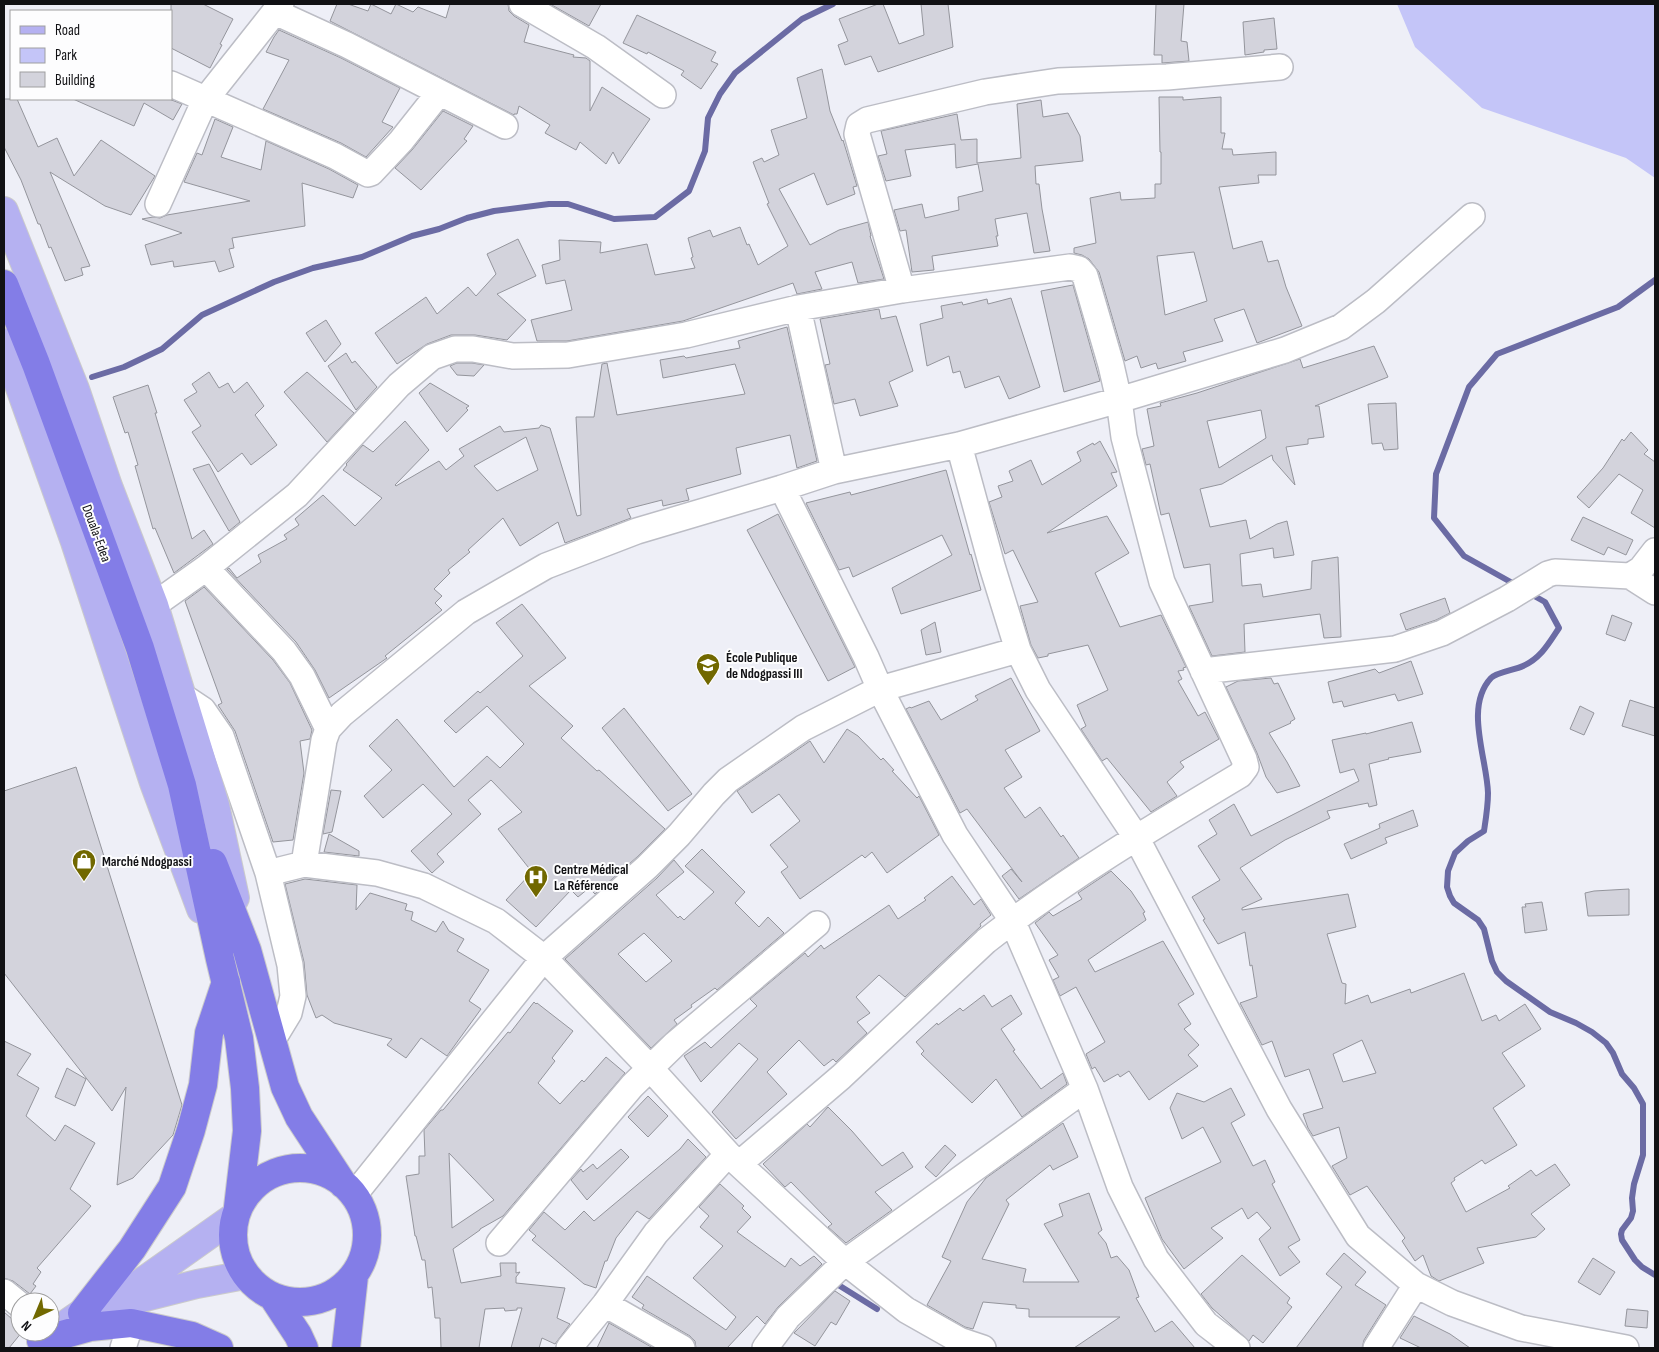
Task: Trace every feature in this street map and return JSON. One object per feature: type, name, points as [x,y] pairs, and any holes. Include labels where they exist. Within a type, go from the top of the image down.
[{"type":"highway","name":"Douala-Edea","points":[[4,284],[36,364],[140,648],[182,785],[247,950],[285,1087],[299,1117],[349,1190]]},
{"type":"highway","name":"Douala-Edea","points":[[182,785],[223,971],[240,1038],[247,1131],[236,1212]]},
{"type":"highway","points":[[95,1310],[172,1187],[191,1130],[203,1085],[209,1033],[223,971]]},
{"type":"highway","points":[[312,1168],[328,1174],[349,1190],[363,1210],[367,1227],[367,1244],[362,1261],[354,1276],[341,1289],[326,1298],[308,1302],[290,1302],[273,1297],[258,1288],[245,1275],[237,1259],[232,1242],[236,1212],[247,1192],[260,1180],[276,1171],[312,1168]]},
{"type":"highway","points":[[346,1348],[354,1276]]},
{"type":"highway","points":[[273,1297],[298,1334],[304,1348]]},
{"type":"highway","points":[[60,1334],[90,1327],[127,1336],[192,1336],[219,1348]]},
{"type":"main road","points":[[4,211],[75,389],[108,486],[154,604],[215,805],[247,950]]},
{"type":"main road","points":[[4,342],[72,533],[154,784],[223,971]]},
{"type":"main road","points":[[60,1329],[95,1310],[236,1212]]},
{"type":"main road","points":[[95,1310],[196,1284],[245,1275]]},
{"type":"street","points":[[522,4],[596,47],[663,94]]},
{"type":"street","points":[[158,204],[204,100],[278,8],[506,126]]},
{"type":"street","points":[[902,290],[857,134],[859,125],[866,120],[985,92],[1058,81],[1166,77],[1280,67]]},
{"type":"street","points":[[172,84],[335,156],[368,174],[401,141],[439,92]]},
{"type":"street","points":[[304,864],[324,740],[328,728],[368,692],[466,612],[546,566],[637,531],[782,488],[834,470],[959,445],[1119,400],[1285,350],[1341,327],[1376,302],[1472,216]]},
{"type":"street","points":[[154,604],[206,568],[297,495],[399,385],[432,357],[455,349],[473,349],[513,356],[568,355],[686,335],[798,308],[902,290],[1070,267],[1079,269],[1085,276],[1111,365],[1119,400],[1124,437],[1162,582],[1246,767],[1240,775],[1136,837],[1012,920],[986,941],[841,1077],[734,1159],[656,1233],[605,1304],[569,1348]]},
{"type":"street","points":[[798,308],[834,470]]},
{"type":"street","points":[[959,445],[992,566],[1018,650],[1038,690],[1136,837],[1279,1109],[1358,1236],[1416,1285],[1452,1303],[1521,1328],[1626,1348]]},
{"type":"street","points":[[782,488],[880,689],[956,835],[1012,920],[1086,1089],[1120,1187],[1156,1260],[1206,1324],[1237,1348]]},
{"type":"street","points":[[1630,576],[1641,570],[1655,551]]},
{"type":"street","points":[[206,568],[284,652],[302,676],[328,728]]},
{"type":"street","points":[[1204,671],[1396,649],[1442,633],[1507,599],[1543,576],[1555,572],[1630,576],[1655,592]]},
{"type":"street","points":[[349,1190],[544,958],[647,867],[679,836],[728,780],[803,728],[880,689],[1018,650]]},
{"type":"street","points":[[182,696],[203,710],[222,736],[268,873],[290,966],[293,996],[289,1013],[272,1041]]},
{"type":"street","points":[[268,873],[304,864],[377,873],[424,886],[496,921],[544,958],[734,1159],[845,1262],[906,1310],[959,1340],[983,1348]]},
{"type":"street","points":[[499,1243],[632,1086],[675,1044],[817,924]]},
{"type":"street","points":[[765,1348],[788,1317],[845,1262],[1086,1089]]},
{"type":"street","points":[[1376,1348],[1416,1285]]},
{"type":"street","points":[[605,1304],[682,1348]]},
{"type":"green space","points":[[1397,4],[1655,4],[1655,178],[1626,158],[1482,108],[1415,47]]},
{"type":"building","points":[[171,4],[203,4],[233,19],[210,68],[172,49]]},
{"type":"building","points":[[337,4],[348,4],[368,11],[371,4],[391,14],[396,4],[413,12],[418,7],[446,18],[450,4],[508,4],[509,11],[514,16],[529,25],[524,42],[574,55],[573,57],[586,58],[590,61],[590,111],[602,87],[650,119],[619,164],[613,152],[606,164],[580,142],[576,150],[545,133],[550,125],[519,106],[517,114],[514,115],[330,21]]},
{"type":"building","points":[[550,4],[601,4],[589,26]]},
{"type":"building","points":[[878,4],[883,4],[899,44],[924,35],[921,4],[948,4],[953,47],[878,72],[871,56],[845,65],[838,45],[848,41],[839,19]]},
{"type":"building","points":[[1156,4],[1184,4],[1181,41],[1187,42],[1189,61],[1162,63],[1162,55],[1154,55]]},
{"type":"building","points":[[637,15],[716,52],[711,61],[718,64],[701,89],[681,75],[684,71],[648,52],[647,54],[623,43]]},
{"type":"building","points":[[1274,18],[1277,49],[1245,55],[1243,22]]},
{"type":"building","points":[[279,30],[341,58],[400,88],[382,122],[393,127],[366,157],[341,143],[263,109],[289,60],[266,52]]},
{"type":"building","points":[[822,69],[830,111],[843,140],[857,186],[853,187],[855,194],[827,205],[814,173],[779,189],[810,245],[839,230],[868,222],[870,236],[884,279],[858,283],[852,262],[815,272],[822,289],[797,294],[793,283],[683,321],[567,341],[537,341],[531,320],[572,310],[565,280],[546,284],[542,265],[560,260],[559,240],[601,242],[600,253],[647,244],[655,275],[695,268],[691,258],[693,257],[688,238],[710,230],[713,237],[740,227],[758,265],[788,246],[767,204],[769,203],[753,162],[762,158],[764,162],[779,155],[771,130],[807,118],[797,78]]},
{"type":"building","points":[[1159,97],[1183,97],[1183,100],[1221,97],[1221,133],[1225,133],[1222,149],[1232,149],[1233,155],[1276,152],[1276,175],[1258,175],[1259,183],[1219,187],[1233,249],[1262,241],[1268,262],[1278,260],[1286,287],[1302,326],[1257,343],[1244,309],[1214,319],[1223,341],[1183,352],[1186,361],[1158,369],[1156,363],[1141,368],[1137,356],[1125,361],[1099,272],[1089,259],[1074,253],[1074,248],[1096,243],[1090,198],[1120,192],[1121,200],[1155,198],[1155,184],[1161,184]],"holes":[[[1194,252],[1207,301],[1165,315],[1157,256]]]},
{"type":"building","points":[[4,99],[17,100],[38,147],[57,138],[74,176],[101,140],[155,176],[131,215],[105,206],[50,172],[90,266],[81,268],[83,275],[65,281],[51,247],[49,248],[40,224],[38,224],[21,180],[4,147]]},
{"type":"building","points":[[75,100],[172,100],[182,104],[173,120],[144,103],[134,126]]},
{"type":"building","points":[[1041,100],[1043,117],[1068,113],[1080,136],[1083,161],[1035,166],[1036,184],[1039,184],[1050,251],[1034,253],[1027,213],[995,219],[998,246],[932,256],[934,270],[912,272],[906,230],[900,231],[894,210],[922,204],[925,218],[959,210],[958,197],[983,191],[978,164],[956,168],[955,144],[905,150],[911,176],[886,181],[878,156],[887,154],[881,131],[957,114],[961,140],[977,139],[977,163],[1021,158],[1017,104]]},
{"type":"building","points":[[443,111],[473,126],[464,139],[467,141],[421,190],[395,168]]},
{"type":"building","points":[[215,119],[233,127],[221,157],[261,170],[266,141],[329,169],[358,185],[353,198],[302,183],[305,226],[232,238],[234,248],[229,249],[234,267],[219,272],[215,261],[174,267],[173,261],[151,265],[145,245],[182,233],[142,219],[160,218],[167,215],[250,201],[184,182],[197,153],[202,155]]},
{"type":"building","points":[[518,239],[536,276],[497,294],[526,320],[507,340],[475,335],[451,335],[427,344],[397,364],[375,333],[426,297],[437,314],[468,287],[476,296],[496,274],[487,254]]},
{"type":"building","points":[[1073,285],[1100,381],[1064,392],[1041,291]]},
{"type":"building","points":[[1011,298],[1040,387],[1009,399],[999,376],[965,388],[960,371],[953,373],[949,356],[927,366],[920,324],[943,318],[941,306],[962,302],[963,305],[987,299],[988,304]]},
{"type":"building","points":[[879,309],[881,319],[896,316],[913,371],[889,382],[898,406],[860,416],[855,399],[834,404],[825,365],[830,364],[820,319]]},
{"type":"building","points":[[326,320],[341,344],[325,362],[306,333]]},
{"type":"building","points":[[787,327],[817,461],[797,468],[790,435],[736,448],[741,474],[686,489],[689,500],[663,506],[662,500],[627,509],[631,518],[565,543],[558,522],[520,546],[503,518],[468,550],[470,552],[448,570],[450,573],[434,589],[442,596],[435,603],[442,610],[385,656],[387,658],[329,698],[315,670],[296,642],[227,569],[229,568],[237,578],[261,562],[258,555],[287,539],[284,535],[299,525],[295,519],[323,495],[355,526],[382,498],[343,470],[363,445],[373,452],[405,421],[429,450],[396,486],[439,461],[446,470],[464,456],[459,449],[500,426],[504,432],[539,428],[541,425],[550,428],[577,516],[581,515],[576,417],[594,417],[602,364],[607,363],[617,415],[745,394],[735,364],[663,378],[660,360],[684,356],[686,358],[740,348],[738,341]],"holes":[[[526,437],[538,470],[497,491],[474,466]]]},
{"type":"building","points":[[1374,346],[1388,377],[1315,406],[1319,406],[1324,437],[1308,439],[1308,444],[1286,447],[1295,485],[1273,460],[1272,455],[1222,484],[1200,489],[1210,527],[1246,520],[1250,539],[1277,524],[1287,521],[1294,555],[1274,558],[1273,548],[1240,554],[1242,586],[1261,584],[1263,597],[1311,589],[1312,561],[1338,557],[1341,637],[1324,638],[1320,614],[1244,624],[1245,652],[1212,656],[1189,606],[1213,602],[1210,564],[1184,568],[1169,513],[1161,515],[1150,464],[1146,465],[1142,449],[1154,446],[1147,409],[1161,406],[1160,403],[1197,393],[1300,359],[1303,368]],"holes":[[[1261,410],[1266,438],[1219,468],[1207,421]]]},
{"type":"building","points":[[346,353],[352,363],[355,361],[377,387],[356,410],[328,366]]},
{"type":"building","points":[[457,363],[484,365],[474,376],[457,375],[450,366]]},
{"type":"building","points":[[209,372],[219,388],[228,383],[234,393],[247,382],[264,406],[255,415],[277,445],[251,465],[242,453],[218,472],[192,432],[201,426],[184,400],[197,392],[192,384]]},
{"type":"building","points":[[307,372],[354,413],[327,442],[284,392]]},
{"type":"building","points":[[430,383],[469,406],[466,408],[468,410],[447,432],[419,393]]},
{"type":"building","points":[[148,385],[192,539],[204,530],[213,544],[174,573],[155,528],[153,529],[135,466],[138,465],[128,432],[125,433],[113,397]]},
{"type":"building","points":[[1396,403],[1398,449],[1384,450],[1382,443],[1372,444],[1368,404]]},
{"type":"building","points":[[1631,432],[1648,450],[1644,454],[1655,462],[1655,528],[1631,513],[1643,490],[1619,474],[1589,508],[1577,497],[1603,468],[1622,439],[1624,441]]},
{"type":"building","points":[[1100,441],[1117,472],[1111,473],[1117,486],[1047,533],[1107,516],[1129,553],[1095,573],[1120,627],[1161,615],[1186,667],[1183,668],[1184,670],[1178,671],[1182,679],[1178,681],[1198,716],[1205,712],[1219,739],[1180,762],[1184,767],[1167,782],[1177,796],[1151,812],[1107,758],[1102,761],[1081,729],[1086,726],[1077,705],[1108,690],[1088,645],[1038,658],[1031,645],[1020,606],[1038,602],[1013,550],[1005,554],[989,502],[1002,497],[998,486],[1013,481],[1009,471],[1031,460],[1042,485],[1081,461],[1077,452]]},
{"type":"building","points":[[209,464],[240,522],[229,531],[193,469]]},
{"type":"building","points":[[946,470],[981,590],[901,614],[892,588],[952,555],[942,535],[853,577],[849,567],[839,570],[806,503],[850,492],[851,495]]},
{"type":"building","points":[[778,514],[855,667],[828,681],[747,530]]},
{"type":"building","points":[[1583,517],[1633,540],[1626,555],[1608,547],[1604,555],[1571,540]]},
{"type":"building","points":[[204,587],[273,660],[290,683],[312,730],[310,739],[300,741],[304,773],[293,840],[273,842],[235,731],[218,705],[222,703],[185,601]]},
{"type":"building","points":[[1445,598],[1450,613],[1406,630],[1400,614]]},
{"type":"building","points":[[522,604],[566,658],[529,686],[573,726],[561,738],[665,829],[595,894],[589,888],[578,897],[571,890],[536,927],[506,900],[532,872],[498,829],[522,812],[491,780],[468,800],[481,814],[437,854],[444,862],[432,873],[411,851],[452,814],[423,784],[383,818],[364,796],[392,770],[369,746],[397,719],[454,787],[487,756],[500,768],[524,744],[487,706],[456,733],[444,721],[478,691],[480,693],[523,656],[496,623]]},
{"type":"building","points":[[1612,615],[1632,623],[1625,641],[1606,634]]},
{"type":"building","points":[[935,622],[941,652],[926,655],[921,630]]},
{"type":"building","points":[[1411,661],[1423,694],[1398,701],[1395,694],[1344,707],[1342,701],[1333,703],[1328,682],[1375,669],[1379,673]]},
{"type":"building","points":[[1011,678],[1040,731],[1005,750],[1022,777],[1004,788],[1025,818],[1040,807],[1061,837],[1063,835],[1079,858],[1019,899],[1002,876],[1011,869],[1022,882],[967,809],[960,813],[906,709],[929,701],[941,720],[978,700],[975,696]]},
{"type":"building","points":[[1271,678],[1274,684],[1278,683],[1295,719],[1291,723],[1269,733],[1300,786],[1277,793],[1266,777],[1257,753],[1226,687],[1238,681]]},
{"type":"building","points":[[1630,700],[1655,708],[1655,736],[1622,726]]},
{"type":"building","points":[[1580,706],[1594,713],[1584,735],[1570,729]]},
{"type":"building","points":[[624,708],[692,794],[668,811],[602,728]]},
{"type":"building","points":[[1412,722],[1421,752],[1388,758],[1369,764],[1377,805],[1369,807],[1368,803],[1327,811],[1330,818],[1285,840],[1240,868],[1262,899],[1242,908],[1242,910],[1348,894],[1356,927],[1327,934],[1342,983],[1346,984],[1345,1004],[1368,995],[1371,1003],[1410,989],[1411,993],[1464,973],[1482,1021],[1496,1015],[1499,1021],[1525,1004],[1541,1029],[1502,1053],[1525,1086],[1493,1108],[1517,1145],[1485,1164],[1482,1160],[1454,1178],[1455,1180],[1451,1183],[1466,1212],[1510,1188],[1508,1186],[1531,1170],[1536,1176],[1555,1164],[1570,1185],[1531,1214],[1545,1229],[1536,1237],[1477,1248],[1484,1263],[1439,1281],[1431,1276],[1423,1255],[1415,1261],[1402,1241],[1405,1238],[1367,1186],[1350,1195],[1332,1166],[1347,1158],[1339,1127],[1313,1136],[1303,1114],[1323,1108],[1309,1069],[1285,1077],[1272,1041],[1262,1045],[1240,1003],[1257,997],[1245,932],[1218,944],[1203,920],[1205,919],[1192,897],[1220,880],[1198,846],[1217,834],[1209,820],[1234,804],[1251,836],[1359,781],[1354,769],[1340,773],[1332,740],[1366,734]],"holes":[[[1362,1040],[1376,1073],[1343,1082],[1333,1054]]]},
{"type":"building","points":[[847,729],[858,736],[881,760],[883,758],[894,770],[892,771],[917,798],[919,796],[939,835],[887,873],[872,852],[865,858],[862,855],[800,899],[781,872],[788,867],[770,845],[800,821],[779,794],[752,813],[737,791],[810,741],[824,763]]},
{"type":"building","points":[[76,767],[182,1105],[173,1135],[133,1178],[117,1185],[126,1087],[112,1111],[4,973],[4,791]]},
{"type":"building","points":[[331,790],[341,791],[332,832],[323,834]]},
{"type":"building","points":[[1413,810],[1418,826],[1385,838],[1387,843],[1351,859],[1344,844],[1380,828],[1379,824]]},
{"type":"building","points":[[329,834],[359,851],[359,856],[324,852]]},
{"type":"building","points":[[702,849],[745,892],[735,903],[759,927],[768,917],[784,933],[717,990],[715,988],[691,1005],[692,1007],[674,1020],[677,1024],[651,1048],[565,959],[657,878],[674,860],[684,872],[656,895],[678,918],[680,916],[684,920],[714,892],[685,866]],"holes":[[[644,933],[672,961],[646,982],[618,954]]]},
{"type":"building","points":[[1111,871],[1131,891],[1145,912],[1143,913],[1146,920],[1088,960],[1095,972],[1163,941],[1194,994],[1178,1004],[1191,1024],[1184,1029],[1199,1045],[1188,1055],[1198,1066],[1149,1100],[1129,1071],[1120,1077],[1118,1074],[1104,1082],[1095,1067],[1092,1069],[1086,1054],[1105,1042],[1076,987],[1060,996],[1053,980],[1059,977],[1049,960],[1058,955],[1035,923],[1049,912],[1053,916],[1082,899],[1078,893]]},
{"type":"building","points":[[952,876],[974,905],[981,899],[991,915],[905,997],[879,975],[856,997],[870,1013],[857,1022],[867,1033],[836,1062],[833,1059],[824,1066],[799,1040],[767,1072],[787,1094],[736,1139],[712,1112],[758,1059],[739,1043],[701,1082],[684,1056],[705,1042],[711,1048],[757,1006],[750,999],[805,953],[808,957],[821,945],[824,949],[889,905],[898,919],[926,900],[924,898]]},
{"type":"building","points":[[305,879],[357,885],[356,910],[370,893],[407,904],[405,910],[413,912],[411,920],[436,932],[443,921],[449,931],[464,939],[457,951],[489,970],[469,1001],[481,1009],[447,1056],[421,1038],[406,1058],[387,1045],[392,1039],[334,1023],[322,1015],[316,1018],[307,995],[304,962],[285,884]]},
{"type":"building","points":[[1629,889],[1629,915],[1588,916],[1585,893]]},
{"type":"building","points":[[1542,902],[1547,930],[1525,933],[1522,907],[1526,907],[1525,904]]},
{"type":"building","points":[[984,995],[992,1007],[1011,995],[1022,1014],[1001,1029],[1015,1050],[1013,1051],[1041,1089],[1063,1073],[1067,1084],[1022,1117],[996,1079],[972,1103],[921,1054],[924,1051],[916,1042],[937,1023],[938,1025],[960,1008],[963,1011]]},
{"type":"building","points":[[534,1002],[573,1031],[552,1058],[555,1061],[538,1083],[560,1104],[582,1080],[584,1082],[606,1057],[625,1073],[503,1216],[480,1229],[453,1249],[461,1283],[501,1276],[500,1263],[516,1263],[516,1273],[520,1272],[516,1277],[516,1283],[565,1288],[557,1318],[570,1324],[555,1344],[542,1338],[539,1348],[511,1348],[522,1308],[505,1311],[504,1308],[485,1309],[479,1348],[441,1348],[440,1318],[435,1318],[432,1287],[428,1288],[425,1260],[422,1260],[415,1236],[406,1176],[419,1174],[419,1156],[425,1156],[424,1130],[508,1032],[510,1033]],"holes":[[[449,1153],[494,1200],[452,1228]]]},
{"type":"building","points":[[4,1041],[31,1054],[17,1075],[39,1088],[26,1116],[55,1141],[65,1125],[95,1143],[70,1189],[91,1206],[37,1268],[41,1272],[33,1284],[36,1286],[32,1292],[27,1292],[13,1281],[4,1278]]},
{"type":"building","points":[[67,1068],[86,1079],[75,1106],[55,1097]]},
{"type":"building","points":[[1231,1088],[1245,1115],[1231,1123],[1253,1166],[1265,1160],[1275,1182],[1272,1184],[1300,1240],[1288,1247],[1300,1262],[1280,1276],[1259,1239],[1271,1228],[1257,1212],[1248,1219],[1242,1208],[1211,1228],[1223,1238],[1184,1269],[1162,1239],[1145,1198],[1221,1162],[1203,1127],[1182,1139],[1170,1108],[1177,1093],[1204,1102]]},
{"type":"building","points":[[648,1096],[668,1116],[648,1137],[628,1117]]},
{"type":"building","points":[[828,1107],[852,1131],[882,1166],[903,1152],[913,1167],[875,1192],[892,1210],[846,1243],[828,1227],[832,1224],[791,1182],[785,1187],[763,1164],[807,1124],[810,1127]]},
{"type":"building","points":[[1063,1123],[1078,1157],[1053,1170],[1050,1165],[1006,1200],[1009,1204],[982,1259],[1026,1269],[1023,1282],[1079,1282],[1044,1224],[1063,1216],[1059,1204],[1089,1193],[1102,1230],[1098,1233],[1106,1243],[1111,1258],[1117,1256],[1129,1270],[1139,1297],[1136,1298],[1155,1332],[1172,1321],[1195,1348],[1074,1348],[1120,1317],[1029,1317],[1029,1309],[1016,1308],[1016,1305],[983,1302],[973,1329],[965,1327],[927,1305],[951,1261],[942,1257],[967,1202],[986,1178]]},
{"type":"building","points":[[688,1139],[706,1157],[649,1219],[637,1211],[616,1238],[607,1261],[605,1261],[596,1288],[584,1284],[532,1240],[536,1236],[529,1230],[544,1212],[565,1230],[584,1211],[594,1221],[680,1149]]},
{"type":"building","points":[[945,1145],[956,1155],[936,1177],[925,1167]]},
{"type":"building","points":[[621,1149],[629,1157],[587,1200],[571,1180],[581,1169],[583,1172],[593,1164],[597,1169]]},
{"type":"building","points":[[720,1184],[744,1206],[742,1208],[751,1217],[737,1232],[785,1267],[791,1258],[800,1266],[814,1256],[822,1264],[778,1307],[765,1324],[757,1316],[727,1348],[696,1348],[695,1341],[690,1336],[642,1308],[644,1305],[632,1297],[647,1276],[726,1330],[736,1317],[693,1278],[723,1246],[700,1227],[709,1216],[699,1207]]},
{"type":"building","points":[[1344,1253],[1366,1272],[1355,1285],[1386,1305],[1364,1340],[1362,1348],[1296,1348],[1342,1287],[1326,1274]]},
{"type":"building","points":[[1242,1255],[1290,1298],[1287,1303],[1292,1307],[1263,1343],[1253,1335],[1249,1341],[1212,1308],[1201,1294]]},
{"type":"building","points":[[1593,1258],[1615,1272],[1600,1295],[1578,1282]]},
{"type":"building","points":[[835,1291],[850,1301],[836,1325],[831,1322],[815,1346],[794,1333]]},
{"type":"building","points":[[1627,1309],[1648,1311],[1647,1328],[1625,1326]]},
{"type":"building","points":[[4,1312],[10,1317],[10,1342],[14,1342],[9,1348],[4,1348]]},
{"type":"building","points":[[1414,1316],[1450,1334],[1470,1348],[1421,1348],[1400,1338]]},
{"type":"building","points":[[609,1323],[625,1332],[653,1348],[597,1348]]},
{"type":"waterway","points":[[92,377],[124,367],[162,349],[202,315],[274,282],[313,268],[362,257],[412,236],[439,229],[467,218],[494,211],[549,204],[568,204],[614,219],[655,217],[689,191],[705,151],[708,118],[720,94],[735,73],[802,19],[833,4]]},
{"type":"waterway","points":[[1516,585],[1464,556],[1434,518],[1436,474],[1469,387],[1497,354],[1618,307],[1655,280]]},
{"type":"waterway","points":[[1529,593],[1545,602],[1559,628],[1544,650],[1535,659],[1523,666],[1494,676],[1483,690],[1479,703],[1478,718],[1488,793],[1484,831],[1468,841],[1455,853],[1448,871],[1447,887],[1454,903],[1478,920],[1484,929],[1492,961],[1497,972],[1506,981],[1550,1012],[1576,1023],[1606,1043],[1613,1053],[1622,1074],[1634,1088],[1643,1104],[1643,1155],[1634,1184],[1633,1211],[1621,1234],[1622,1240],[1635,1260],[1655,1275]]},
{"type":"waterway","points":[[832,1281],[877,1309]]},
{"type":"place","name":"École Publique de Ndogpassi III","points":[[708,686]]},
{"type":"place","name":"Marché Ndogpassi","points":[[84,882]]},
{"type":"place","name":"Centre Médical La Référence","points":[[536,898]]}]
